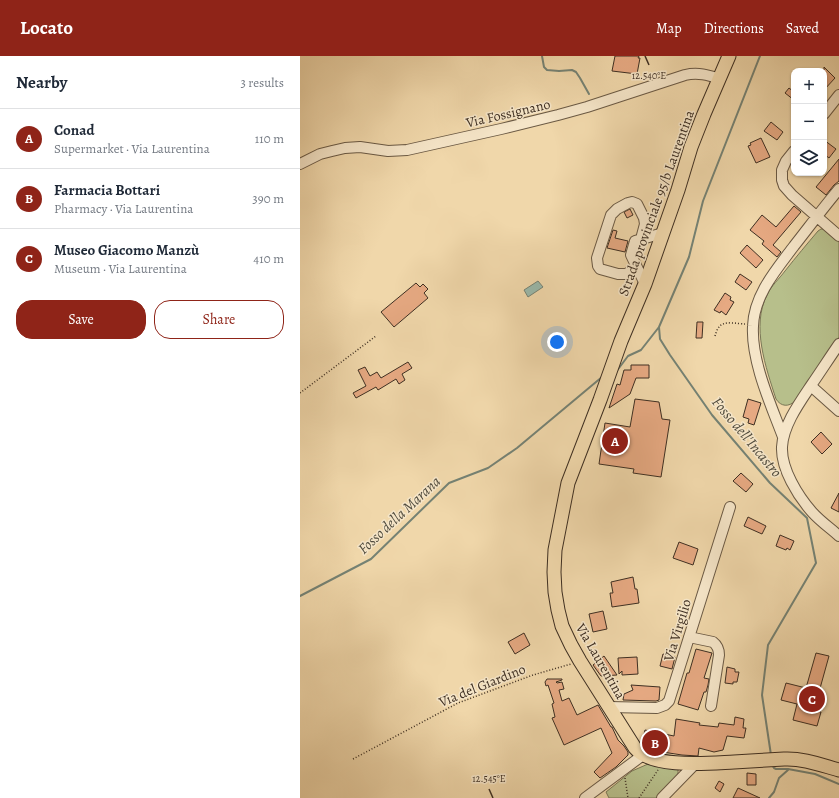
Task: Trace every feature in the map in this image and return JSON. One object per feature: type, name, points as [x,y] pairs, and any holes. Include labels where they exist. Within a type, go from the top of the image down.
[{"type":"main road","name":"Strada provinciale 95/b Laurentina","points":[[614,361],[645,284],[691,147],[729,56]]},
{"type":"main road","name":"Via Laurentina","points":[[614,361],[568,483],[555,550],[555,598],[562,626],[571,645],[635,748],[643,755]]},
{"type":"main road","points":[[643,755],[664,761],[695,764],[784,759],[805,760],[839,770]]},
{"type":"street","name":"Via Fossignano","points":[[300,164],[320,154],[342,148],[357,147],[390,151],[407,150],[520,125],[587,107],[685,75],[701,74],[720,78]]},
{"type":"street","points":[[827,110],[839,95]]},
{"type":"street","points":[[791,155],[786,161],[783,168],[782,177],[786,189],[839,236]]},
{"type":"street","points":[[784,437],[768,399],[760,372],[754,348],[753,325],[758,303],[767,283],[839,189]]},
{"type":"street","points":[[637,268],[626,274],[618,274],[600,269],[597,264],[611,215],[617,209],[628,203],[632,202],[637,204],[644,218],[641,239]]},
{"type":"street","points":[[645,284],[631,255],[635,241],[663,233]]},
{"type":"street","points":[[839,344],[794,411],[784,437],[782,447],[783,458],[787,470],[802,498],[812,511],[839,536]]},
{"type":"street","points":[[811,386],[839,412]]},
{"type":"street","name":"Via Virgilio","points":[[609,707],[660,708],[665,705],[671,697],[730,507]]},
{"type":"street","points":[[689,637],[713,642],[717,646],[719,655],[711,706]]},
{"type":"street","points":[[586,798],[643,755]]},
{"type":"street","points":[[662,798],[695,764]]},
{"type":"path","points":[[715,336],[718,327],[722,324],[731,323],[753,325]]},
{"type":"path","points":[[300,393],[376,336]]},
{"type":"path","name":"Via del Giardino","points":[[353,759],[458,703],[533,675],[580,661]]},
{"type":"path","points":[[639,798],[664,761]]},
{"type":"path","points":[[623,770],[628,798]]},
{"type":"green space","points":[[821,229],[824,229],[839,240],[839,337],[795,401],[788,405],[783,405],[776,399],[768,374],[762,347],[760,320],[762,307],[773,286]]},
{"type":"green space","points":[[648,764],[678,769],[677,776],[656,798],[609,798],[606,792],[632,771]]},
{"type":"shaded area","points":[[538,281],[543,287],[528,297],[524,290]]},
{"type":"building","points":[[615,56],[639,56],[638,58],[640,58],[637,74],[612,71]]},
{"type":"building","points":[[827,70],[835,78],[827,87]]},
{"type":"building","points":[[789,88],[791,90],[791,98],[785,93]]},
{"type":"building","points":[[771,122],[783,132],[777,140],[764,131]]},
{"type":"building","points":[[761,138],[770,157],[756,163],[748,146],[751,145],[750,143]]},
{"type":"building","points":[[827,142],[836,149],[829,158],[827,156]]},
{"type":"building","points":[[839,159],[839,181],[826,195],[816,187],[825,176],[827,176],[827,174]]},
{"type":"building","points":[[794,206],[801,212],[773,245],[781,252],[777,257],[762,244],[764,241],[750,230],[762,215],[776,227]]},
{"type":"building","points":[[630,209],[633,215],[627,218],[624,212]]},
{"type":"building","points":[[613,230],[617,231],[615,238],[628,241],[625,252],[607,248]]},
{"type":"building","points":[[747,245],[763,260],[756,268],[740,253]]},
{"type":"building","points":[[740,274],[752,282],[746,290],[735,282]]},
{"type":"building","points":[[416,283],[420,287],[423,284],[428,289],[424,293],[428,298],[394,327],[381,312]]},
{"type":"building","points":[[725,293],[731,297],[730,300],[734,302],[726,315],[721,311],[720,313],[714,310]]},
{"type":"building","points":[[697,322],[703,322],[702,338],[696,338]]},
{"type":"building","points":[[408,362],[412,368],[402,374],[405,380],[399,384],[396,379],[378,390],[376,387],[356,398],[353,393],[366,386],[358,370],[365,367],[370,376],[377,372],[381,378]]},
{"type":"building","points":[[631,365],[649,365],[649,378],[636,378],[630,394],[609,408],[617,384],[620,385],[624,370],[631,370]]},
{"type":"building","points":[[635,399],[659,402],[662,419],[670,420],[661,477],[633,473],[634,469],[599,464],[605,423],[630,427]]},
{"type":"building","points":[[748,399],[761,403],[754,425],[748,423],[749,419],[743,417]]},
{"type":"building","points":[[821,432],[832,444],[822,454],[811,442]]},
{"type":"building","points":[[741,473],[753,484],[746,492],[733,481]]},
{"type":"building","points":[[839,493],[839,512],[831,508]]},
{"type":"building","points":[[748,517],[766,526],[762,534],[744,526]]},
{"type":"building","points":[[780,535],[794,541],[790,550],[776,546]]},
{"type":"building","points":[[679,542],[698,549],[693,565],[673,558]]},
{"type":"building","points":[[633,577],[639,603],[612,607],[610,593],[613,593],[611,582]]},
{"type":"building","points":[[603,611],[607,629],[593,632],[589,614]]},
{"type":"building","points":[[524,633],[530,645],[515,654],[508,642]]},
{"type":"building","points":[[696,649],[712,653],[704,678],[709,679],[708,685],[698,710],[678,704]]},
{"type":"building","points":[[816,653],[829,656],[814,710],[821,712],[817,726],[793,720],[797,704],[781,700],[786,683],[806,688]]},
{"type":"building","points":[[663,654],[675,657],[672,669],[660,666]]},
{"type":"building","points":[[604,656],[617,675],[601,676],[593,665]]},
{"type":"building","points":[[637,657],[638,674],[622,675],[622,671],[619,674],[618,658]]},
{"type":"building","points":[[727,667],[735,669],[735,672],[739,672],[737,682],[733,682],[733,684],[725,683]]},
{"type":"building","points":[[547,679],[562,679],[556,682],[562,682],[564,689],[559,690],[562,701],[569,698],[577,715],[598,705],[612,727],[618,740],[628,752],[628,755],[616,767],[600,778],[594,772],[612,753],[601,728],[564,745],[552,718],[555,717],[552,704],[554,703],[548,685],[546,686],[545,682]]},
{"type":"building","points":[[631,685],[660,687],[659,700],[623,700],[624,694],[633,690]]},
{"type":"building","points":[[735,717],[744,719],[743,728],[746,728],[744,738],[727,736],[723,750],[714,752],[699,748],[698,756],[682,755],[656,751],[653,750],[654,748],[646,747],[642,743],[645,730],[674,736],[676,719],[700,723],[699,725],[718,727],[719,723],[734,725]]},
{"type":"building","points":[[747,773],[756,774],[756,785],[747,785]]},
{"type":"building","points":[[719,781],[724,784],[720,792],[715,788]]},
{"type":"building","points":[[738,788],[760,798],[733,798]]},
{"type":"waterway","points":[[542,56],[544,67],[547,70],[572,70],[576,72],[589,94]]},
{"type":"waterway","name":"Fosso dell'Incastro","points":[[760,56],[703,201],[689,257],[659,327],[660,339],[712,415],[770,483],[807,518],[816,563],[768,645],[762,695],[771,755]]},
{"type":"waterway","name":"Fosso della Marana","points":[[616,372],[628,356],[641,350],[659,327]]},
{"type":"waterway","name":"Fosso della Marana","points":[[300,596],[371,559],[449,483],[488,468],[517,448],[602,377]]},
{"type":"waterway","name":"Fosso dell'Incastro","points":[[772,765],[776,769],[788,769],[815,774],[839,784]]},
{"type":"waterway","points":[[769,798],[774,792],[779,778],[788,770]]},
{"type":"place","name":"Conad","points":[[615,441]]},
{"type":"place","name":"Museo Giacomo Manzù","points":[[812,699]]},
{"type":"place","name":"Farmacia Bottari","points":[[655,743]]}]
